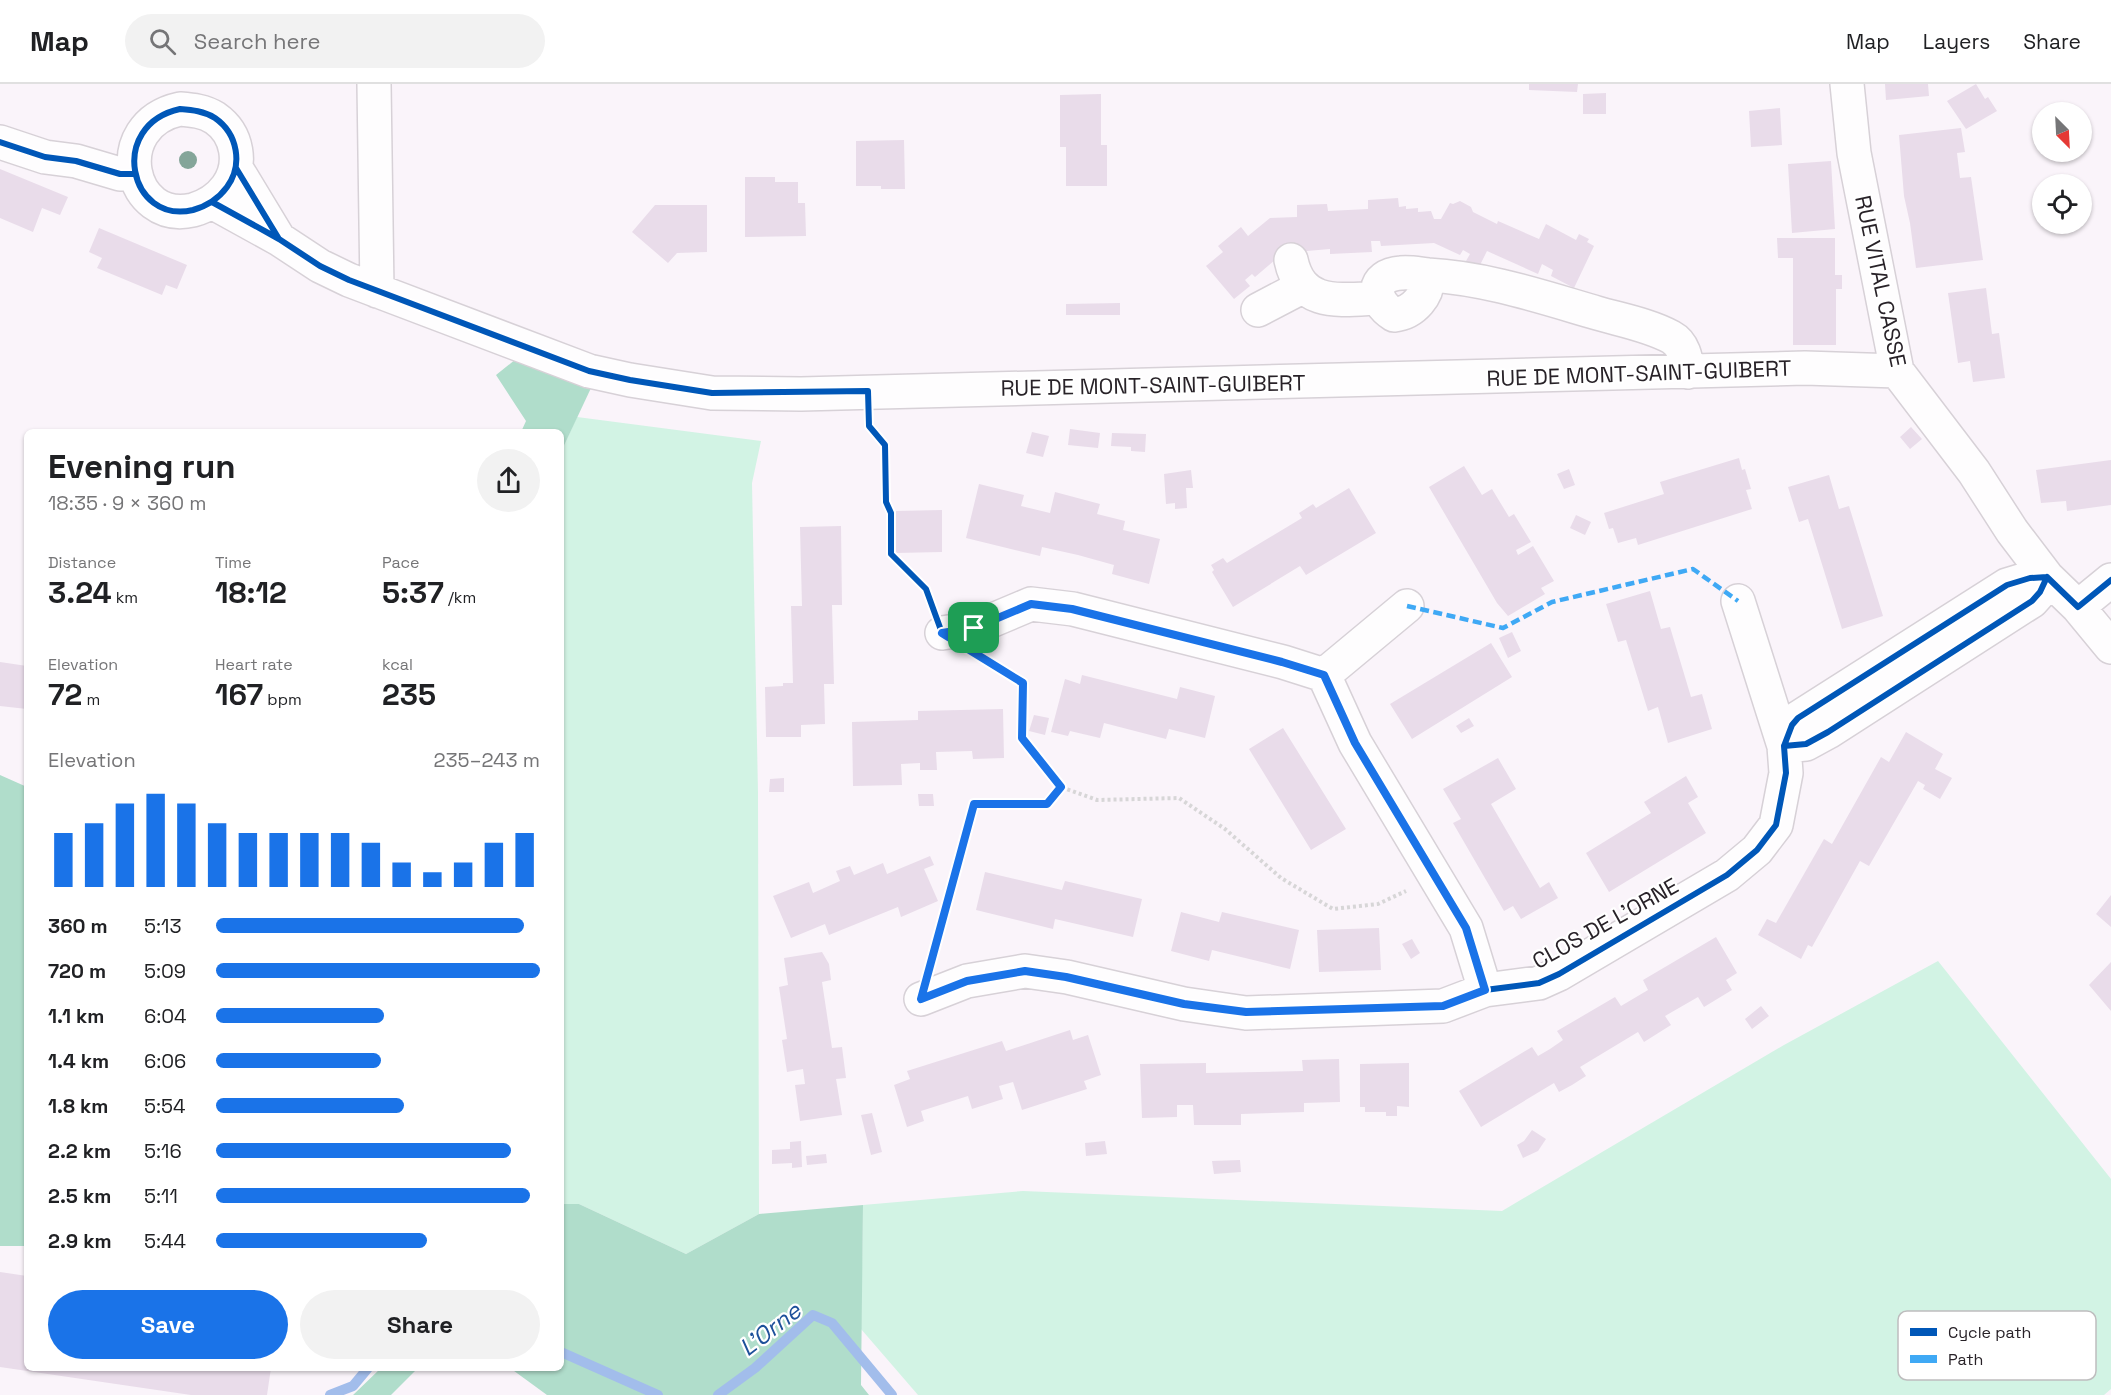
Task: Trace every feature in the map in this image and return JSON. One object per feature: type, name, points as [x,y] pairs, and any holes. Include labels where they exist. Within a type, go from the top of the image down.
[{"type":"street","points":[[374,84],[377,291]]},
{"type":"street","name":"RUE VITAL CASSE","points":[[1847,84],[1854,153],[1897,371],[1974,472],[2012,531],[2047,577],[2078,607],[2111,646]]},
{"type":"street","points":[[198,111],[214,117],[224,126],[233,141],[237,159],[236,168],[229,184],[212,202],[187,211],[163,209],[138,184],[134,174],[137,140],[153,120],[169,112],[198,111]]},
{"type":"street","points":[[76,161],[99,149],[123,141],[137,140]]},
{"type":"street","points":[[0,142],[35,155],[76,161],[120,174],[134,174]]},
{"type":"street","points":[[236,168],[279,239]]},
{"type":"street","name":"RUE DE MONT-SAINT-GUIBERT","points":[[212,202],[279,239],[320,266],[422,309],[590,371],[712,393],[801,394],[1805,368],[1897,371]]},
{"type":"street","points":[[1258,310],[1297,274],[1316,297],[1349,300],[1378,298],[1381,305],[1394,315],[1404,314],[1414,307],[1421,297],[1428,284],[1427,275],[1451,276],[1490,283],[1628,322],[1671,337],[1677,341],[1686,356],[1688,372]]},
{"type":"street","name":"CLOS DE L'ORNE","points":[[1784,746],[1792,725],[1798,718],[2007,585],[2030,578],[2047,577]]},
{"type":"street","points":[[2078,607],[2111,580]]},
{"type":"street","name":"CLOS DE L'ORNE","points":[[921,999],[967,981],[1025,971],[1066,977],[1184,1004],[1246,1012],[1443,1006],[1485,990],[1515,988],[1539,983],[1727,875],[1756,850],[1776,825],[1786,773],[1784,746],[1738,601]]},
{"type":"street","points":[[942,633],[974,628],[1031,604],[1072,609],[1282,662],[1324,675],[1355,743],[1466,928],[1485,990]]},
{"type":"street","points":[[1324,675],[1407,606]]},
{"type":"path","points":[[942,633],[1023,683],[1022,738],[1061,787],[1097,800],[1179,798],[1225,829],[1281,878],[1333,909],[1378,904],[1401,894],[1433,874]]},
{"type":"path","points":[[921,999],[974,804],[1047,804],[1061,787]]},
{"type":"green space","points":[[516,359],[591,388],[564,446],[564,429],[522,429],[526,421],[496,375]]},
{"type":"green space","points":[[577,417],[761,441],[752,483],[758,793],[759,1214],[686,1254],[579,1204],[564,1204],[564,445]]},
{"type":"green space","points":[[0,775],[24,786],[24,1246],[0,1246]]},
{"type":"green space","points":[[1938,961],[2111,1179],[2111,1389],[2104,1395],[918,1395],[861,1329],[863,1205],[1023,1191],[1502,1211],[1784,1045]]},
{"type":"green space","points":[[564,1204],[579,1204],[686,1254],[759,1214],[863,1205],[861,1385],[869,1395],[547,1395],[514,1371],[564,1371]]},
{"type":"green space","points":[[378,1371],[415,1371],[391,1395],[353,1395]]},
{"type":"building","points":[[1529,84],[1578,84],[1577,92],[1529,90]]},
{"type":"building","points":[[1885,84],[1928,84],[1929,96],[1886,100]]},
{"type":"building","points":[[1976,84],[1985,99],[1988,97],[1997,111],[1966,129],[1947,101]]},
{"type":"building","points":[[1606,93],[1606,114],[1583,114],[1583,94]]},
{"type":"building","points":[[1101,94],[1101,145],[1107,145],[1107,186],[1066,186],[1066,147],[1060,147],[1060,95]]},
{"type":"building","points":[[1780,108],[1782,145],[1751,147],[1749,111]]},
{"type":"building","points":[[1961,128],[1965,152],[1957,153],[1960,178],[1971,177],[1983,260],[1916,268],[1904,196],[1899,135]]},
{"type":"building","points":[[904,140],[905,189],[856,186],[856,141]]},
{"type":"building","points":[[1831,161],[1835,229],[1792,233],[1788,164]]},
{"type":"building","points":[[0,169],[68,197],[60,215],[42,208],[33,232],[0,218]]},
{"type":"building","points":[[745,177],[775,177],[775,182],[798,182],[798,203],[805,203],[806,236],[745,237]]},
{"type":"building","points":[[1398,198],[1399,207],[1418,208],[1418,212],[1431,211],[1434,219],[1441,219],[1450,203],[1460,201],[1471,207],[1473,212],[1497,224],[1498,221],[1539,239],[1546,224],[1576,240],[1579,234],[1589,239],[1587,242],[1594,246],[1574,288],[1551,276],[1553,270],[1542,264],[1538,274],[1487,251],[1479,267],[1466,261],[1470,254],[1463,250],[1460,255],[1434,243],[1381,246],[1380,241],[1371,241],[1372,252],[1330,254],[1330,249],[1283,253],[1255,277],[1252,274],[1245,280],[1250,286],[1234,299],[1206,266],[1223,252],[1218,246],[1241,227],[1248,236],[1270,218],[1297,217],[1297,205],[1327,204],[1328,211],[1368,209],[1368,200]]},
{"type":"building","points":[[655,205],[707,205],[707,252],[677,253],[668,263],[632,232]]},
{"type":"building","points":[[99,228],[187,265],[177,289],[166,285],[162,295],[97,268],[102,258],[89,252]]},
{"type":"building","points":[[1777,238],[1835,238],[1835,275],[1842,275],[1842,289],[1836,289],[1836,345],[1793,345],[1793,258],[1778,258]]},
{"type":"building","points":[[1986,288],[1992,334],[1999,333],[2005,378],[1973,382],[1970,361],[1958,363],[1948,293]]},
{"type":"building","points":[[1120,303],[1120,315],[1066,315],[1066,304]]},
{"type":"building","points":[[1911,427],[1922,439],[1910,449],[1900,437]]},
{"type":"building","points":[[1070,429],[1100,433],[1098,448],[1068,445]]},
{"type":"building","points":[[1032,432],[1049,436],[1043,457],[1026,453]]},
{"type":"building","points":[[1112,433],[1146,434],[1145,452],[1131,451],[1131,447],[1111,446]]},
{"type":"building","points":[[1739,458],[1751,489],[1746,490],[1752,509],[1638,545],[1636,538],[1618,543],[1613,528],[1609,529],[1604,513],[1664,494],[1660,482]]},
{"type":"building","points":[[2111,460],[2111,505],[2067,511],[2066,501],[2041,503],[2036,470]]},
{"type":"building","points":[[1464,466],[1482,495],[1492,489],[1509,517],[1514,514],[1531,542],[1516,550],[1518,555],[1533,546],[1554,581],[1541,588],[1545,594],[1508,616],[1497,603],[1429,487]]},
{"type":"building","points":[[1569,469],[1575,485],[1564,489],[1557,474]]},
{"type":"building","points":[[1191,470],[1193,488],[1186,488],[1187,508],[1175,509],[1175,503],[1166,504],[1164,474]]},
{"type":"building","points":[[1829,475],[1839,509],[1849,506],[1883,616],[1842,629],[1808,519],[1799,522],[1788,487]]},
{"type":"building","points":[[979,484],[1024,495],[1021,506],[1050,513],[1055,492],[1100,504],[1097,514],[1125,521],[1123,530],[1160,539],[1149,584],[1112,574],[1114,565],[1078,555],[1042,547],[1040,556],[966,538]]},
{"type":"building","points":[[1349,488],[1376,533],[1306,575],[1300,566],[1233,607],[1212,572],[1214,570],[1211,565],[1223,558],[1227,563],[1302,518],[1299,513],[1313,504],[1316,508]]},
{"type":"building","points":[[942,510],[942,552],[896,553],[896,511]]},
{"type":"building","points":[[1576,515],[1591,522],[1585,535],[1570,528]]},
{"type":"building","points":[[841,526],[842,605],[832,605],[834,684],[824,684],[825,724],[801,725],[801,737],[766,737],[765,687],[793,683],[791,606],[802,606],[800,527]]},
{"type":"building","points":[[1650,591],[1661,629],[1670,627],[1691,697],[1702,694],[1712,729],[1668,743],[1658,707],[1648,711],[1626,640],[1618,642],[1606,604]]},
{"type":"building","points":[[1512,632],[1521,651],[1508,658],[1499,638]]},
{"type":"building","points":[[1491,643],[1512,677],[1412,739],[1390,704]]},
{"type":"building","points":[[0,662],[24,666],[24,709],[0,706]]},
{"type":"building","points":[[1082,675],[1177,699],[1180,687],[1215,696],[1205,738],[1169,729],[1166,739],[1104,723],[1100,738],[1070,731],[1068,736],[1051,732],[1065,679],[1080,684]]},
{"type":"building","points":[[1003,709],[1004,758],[973,759],[972,751],[936,752],[937,770],[920,770],[920,763],[901,764],[902,785],[853,786],[852,722],[918,720],[918,711]]},
{"type":"building","points":[[1034,715],[1049,718],[1045,735],[1029,731]]},
{"type":"building","points":[[1469,718],[1474,726],[1461,733],[1456,726]]},
{"type":"building","points":[[1283,728],[1346,829],[1311,850],[1249,749]]},
{"type":"building","points":[[1906,732],[1943,754],[1935,769],[1952,778],[1940,799],[1923,789],[1925,785],[1918,781],[1869,866],[1860,861],[1812,947],[1808,945],[1801,959],[1758,935],[1767,919],[1776,923],[1824,839],[1832,844],[1881,757],[1889,762]]},
{"type":"building","points":[[1498,758],[1516,789],[1491,804],[1540,888],[1549,882],[1558,898],[1521,919],[1513,906],[1504,911],[1453,823],[1461,819],[1443,789]]},
{"type":"building","points":[[1686,776],[1698,797],[1688,803],[1706,833],[1609,892],[1586,853],[1651,813],[1644,802]]},
{"type":"building","points":[[784,778],[784,792],[769,792],[770,779]]},
{"type":"building","points":[[918,794],[933,794],[934,806],[919,806]]},
{"type":"building","points":[[930,856],[934,865],[924,869],[938,901],[901,917],[898,907],[829,935],[825,924],[791,938],[773,896],[809,882],[813,893],[840,881],[836,871],[850,866],[854,875],[883,863],[887,874]]},
{"type":"building","points":[[985,872],[1062,890],[1065,881],[1142,899],[1133,937],[1055,919],[1053,929],[976,910]]},
{"type":"building","points":[[2111,895],[2111,927],[2096,914]]},
{"type":"building","points":[[1181,912],[1219,922],[1222,912],[1299,930],[1290,969],[1212,950],[1209,961],[1171,951]]},
{"type":"building","points":[[1379,928],[1381,970],[1319,972],[1317,930]]},
{"type":"building","points":[[1716,937],[1737,973],[1726,980],[1732,990],[1704,1007],[1698,997],[1665,1016],[1671,1025],[1644,1042],[1638,1032],[1580,1067],[1586,1076],[1572,1085],[1559,1092],[1554,1083],[1481,1127],[1459,1091],[1532,1047],[1538,1056],[1550,1049],[1563,1040],[1557,1031],[1615,997],[1621,1006],[1648,990],[1643,980]]},
{"type":"building","points":[[1412,939],[1420,953],[1411,959],[1402,944]]},
{"type":"building","points":[[822,952],[829,964],[831,980],[822,982],[832,1048],[842,1047],[846,1078],[836,1079],[842,1115],[800,1121],[795,1085],[805,1084],[803,1069],[787,1072],[782,1040],[787,1039],[779,987],[788,985],[784,958]]},
{"type":"building","points":[[2111,962],[2111,1011],[2089,985]]},
{"type":"building","points":[[1761,1006],[1769,1016],[1752,1029],[1745,1019]]},
{"type":"building","points":[[1070,1030],[1073,1040],[1088,1035],[1101,1075],[1084,1081],[1087,1089],[1022,1110],[1013,1082],[999,1086],[1003,1099],[972,1109],[968,1096],[921,1111],[924,1121],[907,1127],[894,1085],[910,1079],[907,1071],[1002,1041],[1006,1051]]},
{"type":"building","points":[[1339,1059],[1340,1102],[1304,1103],[1304,1112],[1241,1114],[1241,1125],[1194,1125],[1193,1105],[1177,1105],[1177,1117],[1142,1118],[1140,1064],[1206,1063],[1206,1073],[1303,1071],[1302,1060]]},
{"type":"building","points":[[1409,1063],[1409,1107],[1397,1106],[1397,1116],[1386,1116],[1386,1112],[1365,1112],[1365,1107],[1360,1107],[1360,1064]]},
{"type":"building","points":[[872,1113],[882,1152],[871,1155],[861,1115]]},
{"type":"building","points":[[1532,1130],[1546,1139],[1538,1151],[1523,1158],[1517,1145],[1524,1141]]},
{"type":"building","points":[[801,1141],[802,1167],[792,1168],[792,1163],[772,1164],[772,1150],[790,1149],[790,1142]]},
{"type":"building","points":[[1105,1141],[1107,1154],[1086,1156],[1085,1143]]},
{"type":"building","points":[[826,1154],[827,1163],[807,1165],[806,1156]]},
{"type":"building","points":[[1240,1160],[1241,1172],[1214,1174],[1212,1161]]},
{"type":"building","points":[[0,1272],[24,1276],[24,1371],[0,1367]]},
{"type":"building","points":[[27,1371],[271,1371],[267,1395],[191,1395]]},
{"type":"waterway","name":"L'Orne","points":[[718,1395],[755,1368],[813,1315],[832,1323],[892,1395]]},
{"type":"waterway","name":"L'Orne","points":[[564,1353],[658,1395]]},
{"type":"waterway","name":"L'Orne","points":[[330,1395],[353,1386],[366,1371]]},
{"type":"marked path","points":[[1407,606],[1503,628],[1552,602],[1693,569],[1738,601]]},
{"type":"cycle path","points":[[180,109],[207,114],[223,125],[233,141],[236,160],[232,178],[224,191],[216,198],[193,210],[171,211],[154,203],[142,189],[135,171],[135,152],[142,134],[157,119],[180,109]]},
{"type":"cycle path","points":[[0,142],[45,157],[76,161],[120,174],[134,174]]},
{"type":"cycle path","points":[[236,168],[279,239]]},
{"type":"cycle path","points":[[212,202],[279,239],[320,266],[349,280],[589,371],[712,393],[868,391],[869,426],[885,445],[886,502],[891,513],[891,554],[926,589],[942,633],[974,628],[1031,604],[1073,609],[1283,662],[1324,675],[1355,743],[1466,928],[1485,990],[1539,983],[1559,974],[1727,875],[1757,850],[1776,825],[1786,773],[1784,746],[1792,725],[1798,718],[2007,585],[2030,578],[2047,577]]},
{"type":"cycle path","points":[[2047,577],[2078,607],[2111,580]]},
{"type":"cycle path","points":[[1784,746],[1806,744],[1828,732],[2032,601],[2040,592],[2047,577]]},
{"type":"route","points":[[1031,604],[1072,609],[1282,662],[1324,675],[1355,743],[1466,928],[1485,990],[1443,1006],[1246,1012],[1184,1004],[1066,977],[1025,971],[967,981],[921,999],[974,804],[1047,804],[1061,787],[1022,738],[1023,683],[942,633],[974,628],[1031,604]]}]
